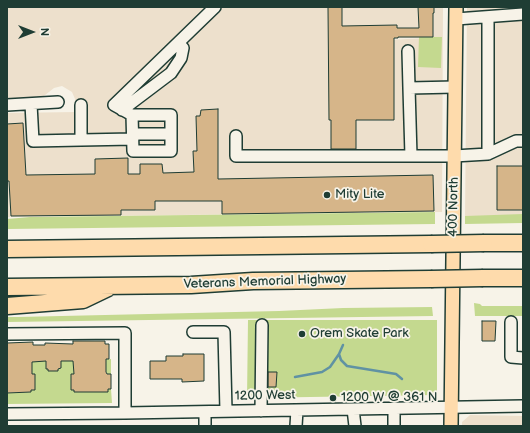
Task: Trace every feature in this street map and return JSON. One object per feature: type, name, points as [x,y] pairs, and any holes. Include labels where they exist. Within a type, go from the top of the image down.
[{"type":"highway","points":[[7,249],[523,243]]},
{"type":"highway","name":"Veterans Memorial Highway","points":[[7,287],[191,285],[253,281],[523,278]]},
{"type":"highway","points":[[7,306],[83,300],[113,286]]},
{"type":"main road","name":"400 North","points":[[451,426],[456,13]]},
{"type":"street","points":[[132,116],[133,151],[172,151],[172,115],[132,116],[114,105],[215,7]]},
{"type":"street","points":[[456,13],[488,17],[523,14]]},
{"type":"street","points":[[488,17],[488,154]]},
{"type":"street","points":[[122,110],[171,73],[181,58],[183,48],[178,43]]},
{"type":"street","points":[[408,51],[411,156]]},
{"type":"street","points":[[409,88],[455,87]]},
{"type":"street","points":[[7,105],[58,102]]},
{"type":"street","points":[[31,104],[33,141],[81,140],[172,134]]},
{"type":"street","points":[[81,105],[81,140]]},
{"type":"street","points":[[236,136],[236,156],[454,156],[488,154],[516,141],[523,141]]},
{"type":"street","points":[[511,322],[511,357],[523,358]]},
{"type":"street","points":[[261,411],[262,325]]},
{"type":"street","points":[[193,332],[224,332],[226,411]]},
{"type":"street","points":[[7,334],[125,333],[125,413]]},
{"type":"street","name":"1200 West","points":[[7,414],[523,406]]},
{"type":"street","points":[[394,408],[394,426]]},
{"type":"street","points":[[353,409],[354,426]]},
{"type":"street","points":[[296,426],[297,410]]},
{"type":"street","points":[[206,412],[206,426]]},
{"type":"shaded area","points":[[7,7],[443,7],[442,212],[7,217],[7,113],[76,112],[75,99],[72,92],[62,86],[54,88],[40,99],[7,100]],"holes":[[[427,38],[329,43],[329,39]]]},
{"type":"shaded area","points":[[467,7],[523,7],[523,216],[465,216]]},
{"type":"shaded area","points":[[470,415],[523,416],[523,426],[462,426],[462,422]]},
{"type":"green space","points":[[419,37],[442,37],[441,68],[418,67]]},
{"type":"green space","points":[[435,212],[435,224],[7,229],[7,219],[30,217]]},
{"type":"green space","points":[[523,214],[523,223],[465,224],[465,216]]},
{"type":"green space","points":[[474,303],[482,306],[523,306],[523,316],[475,316]]},
{"type":"green space","points":[[432,307],[433,316],[7,322],[7,317]]},
{"type":"green space","points":[[248,320],[437,320],[437,395],[247,398]]},
{"type":"green space","points":[[111,359],[111,374],[107,374],[107,372],[74,372],[74,374],[71,374],[71,389],[111,389],[112,403],[7,404],[7,393],[31,392],[31,390],[35,389],[35,374],[7,363],[32,360],[46,361],[46,369],[48,369],[48,371],[58,371],[58,369],[61,368],[61,361]]},
{"type":"building","name":"Mity Lite","points":[[328,7],[342,7],[342,26],[397,25],[397,28],[419,28],[418,7],[434,7],[433,37],[394,38],[394,120],[356,120],[356,149],[331,149],[331,120],[329,120]]},
{"type":"building","points":[[218,109],[218,179],[433,175],[434,211],[222,214],[222,201],[155,201],[155,210],[121,210],[121,215],[11,216],[9,181],[7,181],[7,124],[23,123],[26,175],[95,174],[95,159],[128,158],[128,174],[140,174],[140,164],[162,164],[163,173],[194,172],[193,151],[197,151],[196,116],[200,116],[201,110]]},
{"type":"building","points":[[497,166],[523,166],[523,210],[497,210]]},
{"type":"building","points":[[482,321],[496,321],[495,341],[482,341]]},
{"type":"building","points":[[73,341],[105,341],[105,344],[109,344],[109,359],[106,359],[106,372],[107,374],[111,374],[111,389],[108,389],[108,392],[74,392],[74,390],[71,390],[71,374],[74,374],[73,361],[61,361],[61,368],[58,369],[58,371],[48,371],[48,369],[46,369],[46,361],[32,362],[32,374],[35,374],[35,390],[31,390],[31,392],[7,393],[7,343],[33,342],[33,345],[45,345],[45,343],[73,344]]},
{"type":"building","points":[[183,354],[204,354],[204,381],[182,382],[182,379],[150,379],[150,361],[166,361],[166,356],[183,356]]},
{"type":"building","points":[[268,372],[277,372],[276,387],[268,387]]},
{"type":"waterway","points":[[343,345],[339,354],[341,360],[347,366],[396,374],[402,379]]},
{"type":"waterway","points":[[295,377],[322,372],[330,367],[339,354]]},
{"type":"place","name":"Mity Lite","points":[[327,195]]},
{"type":"place","name":"Orem Skate Park","points":[[302,334]]},
{"type":"place","name":"1200 W @ 361 N","points":[[333,398]]}]
